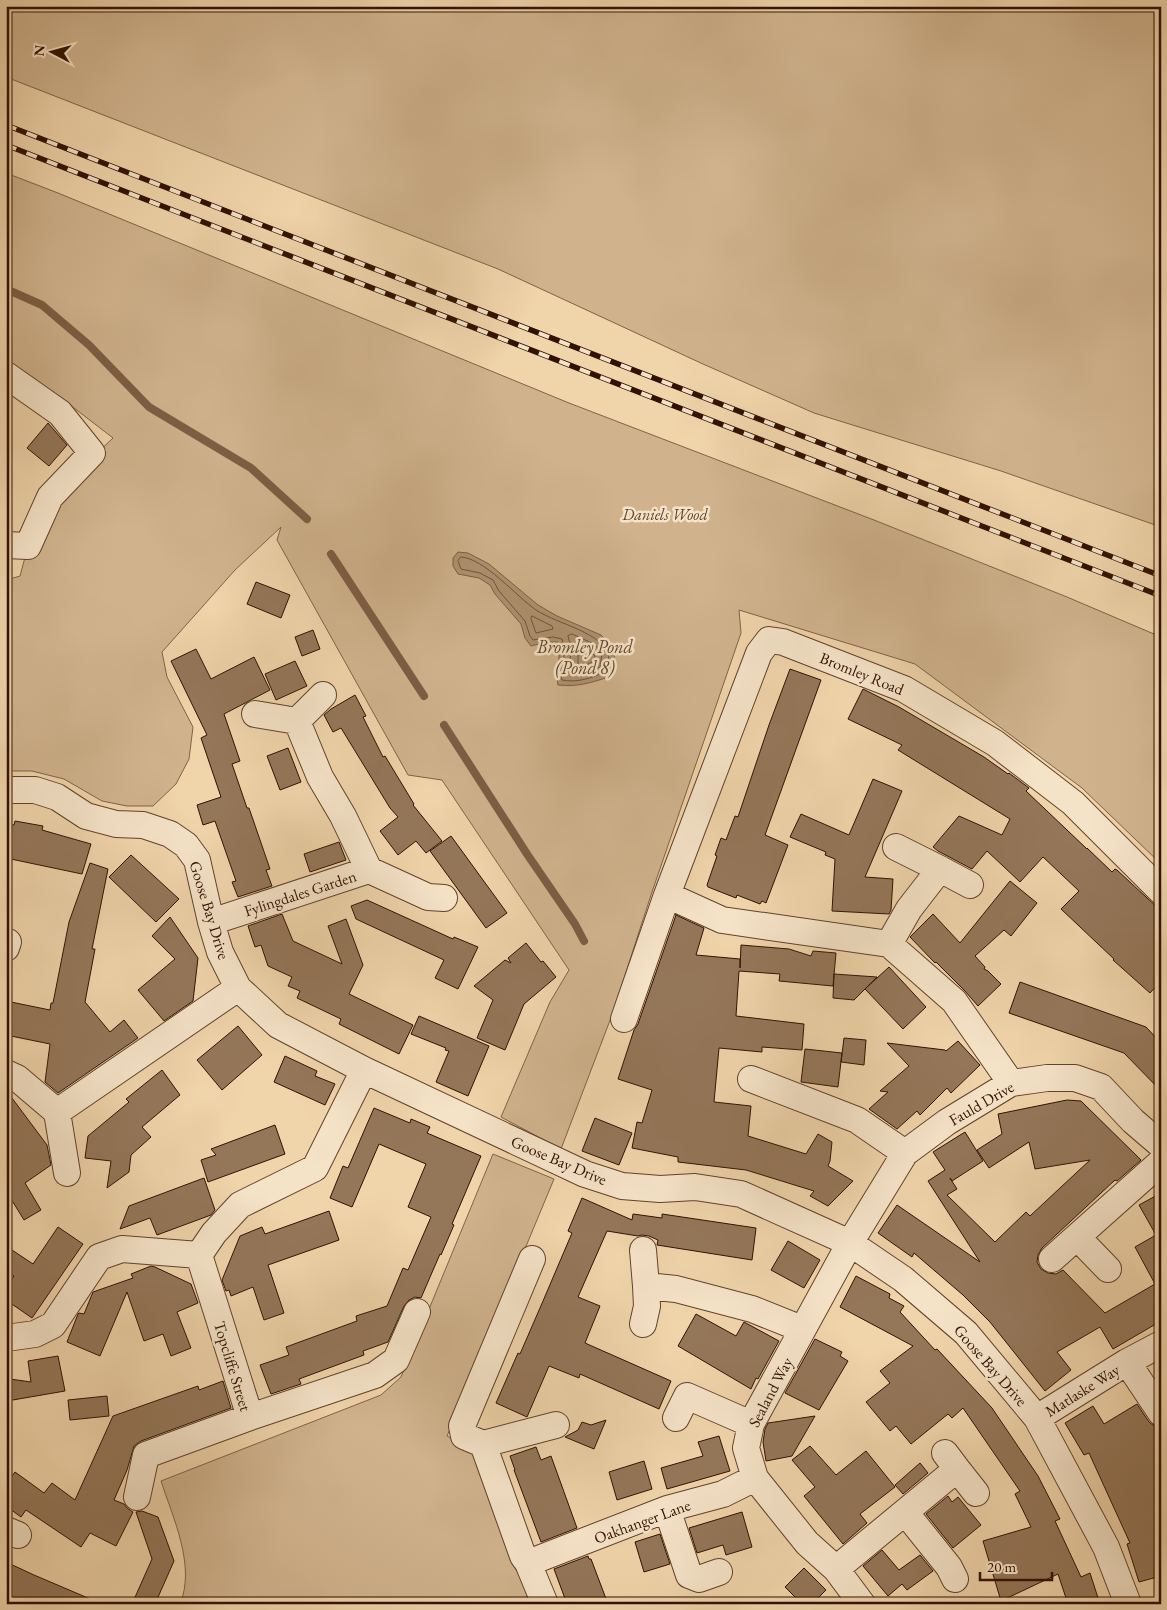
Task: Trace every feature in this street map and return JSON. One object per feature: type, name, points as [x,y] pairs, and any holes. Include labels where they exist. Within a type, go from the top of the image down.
[{"type":"street","points":[[6,375],[60,413],[92,453],[50,498],[28,546],[6,545]]},
{"type":"street","name":"Bromley Road","points":[[624,1019],[668,895],[759,653],[769,640],[783,642],[904,689],[995,743],[1073,803],[1161,891]]},
{"type":"street","points":[[297,721],[323,695]]},
{"type":"street","points":[[255,714],[297,721]]},
{"type":"street","points":[[297,721],[320,777],[343,816],[369,870]]},
{"type":"street","name":"Goose Bay Drive","points":[[6,790],[35,790],[57,797],[86,816],[116,824],[143,825],[170,834],[186,845],[197,860],[220,952],[238,988],[278,1025],[364,1070],[585,1174],[622,1186],[660,1189],[695,1188],[741,1194],[850,1243],[903,1280],[966,1333],[1037,1418],[1106,1547],[1128,1604]]},
{"type":"street","points":[[896,847],[970,885]]},
{"type":"street","points":[[888,944],[909,909],[940,869]]},
{"type":"street","name":"Fylingdales Garden","points":[[211,922],[369,870],[428,898],[444,898]]},
{"type":"street","points":[[668,895],[722,920],[888,944],[954,1002],[1010,1083]]},
{"type":"street","points":[[57,1112],[238,988]]},
{"type":"street","points":[[6,1338],[35,1334],[53,1325],[99,1257],[122,1249],[199,1255],[214,1233],[240,1205],[315,1168],[364,1070]]},
{"type":"street","points":[[12,1076],[57,1112],[67,1173]]},
{"type":"street","name":"Fauld Drive","points":[[850,1243],[905,1153],[947,1122],[1010,1083],[1047,1078],[1075,1078],[1101,1087],[1133,1121],[1161,1145]]},
{"type":"street","points":[[751,1079],[857,1120],[905,1153]]},
{"type":"street","points":[[1052,1259],[1161,1162]]},
{"type":"street","points":[[1077,1237],[1108,1269]]},
{"type":"street","name":"Sealand Way","points":[[850,1243],[750,1424],[746,1448],[755,1478],[807,1542],[836,1569],[862,1604]]},
{"type":"street","points":[[643,1250],[647,1306],[644,1324]]},
{"type":"street","name":"Topcliffe Street","points":[[137,1497],[146,1455],[250,1417],[199,1255]]},
{"type":"street","points":[[532,1258],[462,1426],[464,1436],[483,1444],[556,1425]]},
{"type":"street","points":[[646,1286],[676,1289],[744,1307],[802,1329]]},
{"type":"street","points":[[250,1417],[375,1375],[396,1360],[417,1312]]},
{"type":"street","name":"Matlaske Way","points":[[1037,1418],[1127,1362],[1161,1344]]},
{"type":"street","name":"Matlaske Way","points":[[1127,1362],[1161,1413]]},
{"type":"street","points":[[676,1418],[687,1396],[750,1424]]},
{"type":"street","points":[[483,1444],[523,1556],[528,1563],[545,1604]]},
{"type":"street","points":[[836,1569],[905,1512],[951,1461],[976,1493]]},
{"type":"street","name":"Oakhanger Lane","points":[[528,1563],[667,1510],[723,1494],[755,1478]]},
{"type":"street","points":[[667,1510],[689,1574],[699,1579],[719,1572]]},
{"type":"street","points":[[905,1512],[950,1567],[955,1579]]},
{"type":"green space","points":[[6,6],[1161,6],[1161,527],[1001,471],[814,413],[498,269],[6,77]]},
{"type":"green space","name":"Daniels Wood","points":[[6,173],[569,403],[874,520],[1067,597],[1161,637],[1161,864],[1082,788],[915,664],[739,610],[741,633],[612,1015],[561,1149],[501,1117],[550,1002],[569,970],[442,780],[408,775],[277,540],[281,527],[235,570],[162,652],[167,677],[193,727],[189,759],[176,784],[153,806],[127,806],[102,801],[64,779],[32,771],[6,771],[6,580],[20,576],[28,546],[50,497],[113,438],[52,391],[6,370]]},
{"type":"green space","points":[[493,1154],[554,1179],[447,1436],[477,1452],[530,1604],[180,1604],[184,1589],[184,1558],[177,1526],[161,1481],[381,1395],[401,1377]]},
{"type":"water","name":"Bromley Pond (Pond 8)","points":[[458,552],[468,553],[489,564],[538,605],[557,616],[601,635],[615,650],[613,668],[609,677],[578,685],[558,685],[558,642],[546,642],[531,646],[525,638],[521,624],[495,594],[490,585],[479,578],[458,574],[453,566],[453,558]]},
{"type":"building","points":[[48,423],[67,445],[49,466],[27,448]]},
{"type":"building","points":[[256,582],[290,595],[281,618],[247,604]]},
{"type":"building","points":[[313,630],[320,649],[302,656],[295,637]]},
{"type":"building","points":[[196,649],[211,679],[254,657],[270,690],[224,714],[240,761],[232,764],[270,869],[266,870],[272,886],[238,897],[232,882],[236,881],[215,821],[203,825],[197,805],[221,797],[201,738],[207,735],[171,661]]},
{"type":"building","points":[[295,661],[307,686],[276,700],[265,674]]},
{"type":"building","points":[[790,669],[821,680],[765,835],[788,845],[766,903],[762,901],[760,904],[737,895],[736,898],[707,885],[721,838],[726,840],[735,816],[738,817]]},
{"type":"building","points":[[863,689],[899,707],[1009,773],[1029,788],[1026,791],[1112,872],[1115,869],[1117,870],[1161,911],[1161,981],[1150,993],[1061,909],[1079,891],[1043,857],[1020,882],[987,851],[972,869],[933,847],[959,816],[1002,835],[1010,819],[898,750],[902,745],[848,719]]},
{"type":"building","points":[[355,695],[366,716],[363,717],[383,757],[385,756],[413,805],[442,841],[426,853],[416,841],[398,855],[380,831],[398,817],[390,808],[341,728],[333,732],[324,715]]},
{"type":"building","points":[[288,748],[301,782],[280,790],[267,756]]},
{"type":"building","points":[[873,779],[902,791],[865,877],[893,879],[891,910],[889,914],[832,911],[835,859],[825,855],[826,852],[790,837],[801,814],[849,835]]},
{"type":"building","points":[[15,821],[43,826],[42,830],[91,844],[82,874],[6,858],[6,824],[14,825]]},
{"type":"building","points":[[451,836],[507,913],[486,928],[430,851]]},
{"type":"building","points":[[339,842],[346,860],[310,872],[304,854]]},
{"type":"building","points":[[131,855],[179,899],[156,922],[109,877]]},
{"type":"building","points":[[90,863],[108,869],[92,949],[95,949],[85,1002],[110,1032],[124,1020],[138,1038],[58,1093],[45,1082],[50,1044],[6,1035],[6,1001],[50,1010],[69,922]]},
{"type":"building","points":[[1010,881],[1037,903],[1011,936],[1004,930],[975,956],[985,967],[984,969],[1001,984],[978,1006],[910,937],[933,914],[960,943]]},
{"type":"building","points":[[367,900],[453,939],[454,937],[478,947],[458,989],[435,978],[444,960],[356,919],[351,906]]},
{"type":"building","points":[[282,914],[293,941],[342,964],[328,926],[346,919],[363,965],[349,994],[413,1025],[399,1054],[339,1024],[341,1019],[297,998],[300,991],[288,986],[292,977],[268,966],[261,945],[255,947],[248,926]]},
{"type":"building","points":[[676,915],[704,928],[696,955],[740,959],[740,968],[741,945],[789,949],[811,956],[813,951],[836,953],[833,986],[779,981],[780,974],[739,971],[736,1016],[804,1024],[802,1050],[762,1047],[762,1052],[719,1048],[714,1102],[751,1106],[748,1136],[806,1154],[818,1134],[832,1142],[828,1166],[853,1181],[828,1206],[810,1196],[814,1191],[746,1170],[678,1162],[678,1157],[632,1148],[637,1122],[642,1123],[652,1090],[618,1079]]},
{"type":"building","points":[[170,917],[198,958],[193,1001],[164,1021],[138,990],[175,959],[152,936]]},
{"type":"building","points":[[526,943],[556,977],[524,1004],[505,1050],[477,1038],[493,1000],[474,986],[505,960],[511,963],[508,958]]},
{"type":"building","points":[[889,967],[926,1007],[903,1029],[865,989]]},
{"type":"building","points":[[834,974],[877,977],[854,1000],[833,998]]},
{"type":"building","points":[[1020,982],[1146,1027],[1161,1043],[1161,1091],[1124,1053],[1009,1013]]},
{"type":"building","points":[[419,1016],[489,1046],[468,1096],[436,1082],[449,1051],[445,1050],[446,1048],[411,1034]]},
{"type":"building","points":[[238,1026],[262,1055],[222,1090],[197,1060]]},
{"type":"building","points":[[844,1038],[866,1040],[864,1065],[841,1062]]},
{"type":"building","points":[[958,1041],[980,1065],[951,1093],[947,1088],[920,1115],[917,1111],[897,1129],[869,1109],[888,1092],[880,1091],[909,1066],[887,1043],[946,1051]]},
{"type":"building","points":[[805,1049],[842,1053],[838,1087],[801,1082]]},
{"type":"building","points":[[285,1056],[317,1071],[315,1076],[335,1084],[325,1105],[274,1082]]},
{"type":"building","points":[[162,1070],[180,1095],[142,1127],[151,1137],[131,1155],[129,1172],[107,1188],[111,1161],[85,1158],[88,1136],[129,1102],[126,1099]]},
{"type":"building","points":[[6,1090],[47,1145],[51,1165],[25,1183],[41,1210],[24,1220],[8,1194],[6,1196]]},
{"type":"building","points":[[1067,1100],[1081,1101],[1141,1160],[1117,1181],[1115,1180],[1042,1248],[1037,1262],[1041,1269],[1048,1273],[1056,1274],[1063,1270],[1105,1313],[1155,1284],[1135,1247],[1156,1235],[1139,1205],[1161,1193],[1161,1321],[1113,1349],[1100,1327],[1057,1352],[1071,1370],[1045,1391],[990,1322],[963,1295],[914,1253],[912,1257],[878,1233],[897,1205],[980,1262],[928,1181],[945,1170],[933,1152],[965,1132],[983,1161],[952,1181],[950,1178],[957,1189],[947,1195],[995,1242],[1026,1212],[1030,1216],[1090,1160],[1035,1169],[1029,1142],[989,1168],[977,1150],[1002,1134],[998,1114]]},
{"type":"building","points":[[374,1108],[410,1123],[411,1119],[430,1127],[427,1133],[481,1156],[452,1224],[454,1225],[421,1298],[415,1297],[404,1306],[388,1342],[363,1351],[364,1355],[299,1379],[301,1384],[271,1394],[260,1365],[289,1355],[286,1347],[357,1321],[356,1316],[387,1306],[403,1268],[408,1270],[431,1217],[408,1207],[426,1164],[379,1144],[352,1207],[330,1198],[343,1166],[348,1168]]},
{"type":"building","points":[[595,1118],[632,1133],[619,1165],[582,1151]]},
{"type":"building","points":[[275,1125],[285,1154],[208,1182],[201,1160],[216,1155],[211,1149]]},
{"type":"building","points":[[204,1178],[215,1210],[211,1215],[157,1235],[150,1218],[120,1229],[129,1206]]},
{"type":"building","points":[[582,1198],[632,1220],[633,1214],[662,1218],[662,1214],[756,1228],[752,1260],[657,1245],[658,1240],[649,1236],[607,1231],[578,1297],[600,1306],[585,1343],[671,1381],[659,1409],[580,1374],[579,1378],[549,1366],[527,1417],[496,1403],[518,1353],[520,1354],[572,1233],[568,1231]]},
{"type":"building","points":[[329,1211],[339,1240],[268,1265],[284,1313],[264,1320],[253,1287],[231,1296],[229,1290],[226,1291],[222,1280],[240,1236],[262,1227],[265,1234]]},
{"type":"building","points":[[58,1227],[83,1244],[32,1318],[6,1300],[6,1288],[14,1276],[6,1271],[6,1246],[33,1264]]},
{"type":"building","points":[[788,1241],[820,1260],[804,1288],[771,1270]]},
{"type":"building","points":[[151,1266],[191,1284],[198,1303],[177,1312],[191,1348],[171,1356],[163,1334],[144,1341],[127,1292],[100,1356],[67,1342],[78,1314],[84,1314],[93,1292],[133,1278],[131,1274]]},
{"type":"building","points":[[856,1276],[890,1294],[889,1298],[904,1306],[900,1312],[992,1408],[1038,1476],[1060,1519],[1055,1521],[1081,1577],[1090,1573],[1100,1604],[1068,1604],[1058,1574],[1001,1601],[983,1541],[1031,1527],[1015,1494],[1020,1491],[963,1408],[952,1418],[948,1414],[911,1444],[896,1426],[890,1431],[866,1402],[890,1383],[880,1371],[913,1346],[840,1307]]},
{"type":"building","points":[[696,1314],[736,1336],[744,1322],[779,1341],[751,1389],[678,1346]]},
{"type":"building","points":[[815,1339],[842,1352],[840,1356],[848,1361],[819,1410],[785,1393]]},
{"type":"building","points":[[58,1356],[65,1391],[7,1401],[10,1379],[31,1382],[28,1361]]},
{"type":"building","points":[[223,1381],[231,1408],[141,1441],[134,1446],[127,1470],[114,1500],[124,1504],[133,1512],[116,1546],[90,1533],[81,1547],[26,1510],[21,1517],[6,1506],[6,1484],[15,1472],[44,1493],[52,1483],[75,1500],[113,1416],[198,1386],[199,1390]]},
{"type":"building","points":[[107,1396],[109,1416],[70,1420],[68,1400]]},
{"type":"building","points":[[1137,1404],[1149,1422],[1161,1428],[1161,1576],[1139,1582],[1127,1544],[1130,1543],[1089,1453],[1084,1455],[1065,1423],[1093,1406],[1104,1424]]},
{"type":"building","points":[[815,1416],[792,1456],[766,1461],[763,1442],[768,1423]]},
{"type":"building","points":[[606,1420],[594,1449],[565,1437],[578,1430],[582,1422],[591,1425]]},
{"type":"building","points":[[719,1436],[730,1471],[667,1489],[661,1468],[703,1456],[698,1442]]},
{"type":"building","points":[[810,1446],[836,1475],[866,1451],[895,1487],[860,1514],[867,1523],[843,1544],[804,1496],[815,1487],[792,1460]]},
{"type":"building","points":[[536,1447],[541,1460],[551,1456],[577,1528],[541,1542],[510,1456]]},
{"type":"building","points":[[644,1461],[652,1489],[617,1500],[609,1472]]},
{"type":"building","points":[[920,1463],[928,1473],[903,1494],[895,1485]]},
{"type":"building","points":[[948,1496],[952,1502],[958,1497],[981,1525],[953,1548],[926,1514]]},
{"type":"building","points":[[142,1511],[158,1517],[174,1561],[155,1604],[132,1604],[152,1559],[136,1512]]},
{"type":"building","points":[[742,1512],[752,1547],[726,1555],[723,1545],[697,1553],[689,1528]]},
{"type":"building","points":[[660,1534],[670,1564],[644,1572],[635,1542]]},
{"type":"building","points":[[882,1550],[899,1570],[920,1555],[933,1571],[907,1590],[902,1584],[888,1596],[863,1566]]},
{"type":"building","points":[[588,1556],[591,1559],[608,1604],[567,1604],[554,1569]]},
{"type":"building","points":[[6,1562],[102,1604],[25,1604],[6,1596]]},
{"type":"building","points":[[804,1568],[826,1590],[812,1604],[802,1604],[785,1587]]},
{"type":"waterway","points":[[6,289],[42,305],[89,345],[149,407],[251,468],[307,519]]},
{"type":"waterway","points":[[331,554],[424,696]]},
{"type":"waterway","points":[[444,725],[527,854],[575,924],[584,941]]},
{"type":"railway","points":[[6,125],[1161,576]]},
{"type":"railway","points":[[6,145],[1161,596]]}]
